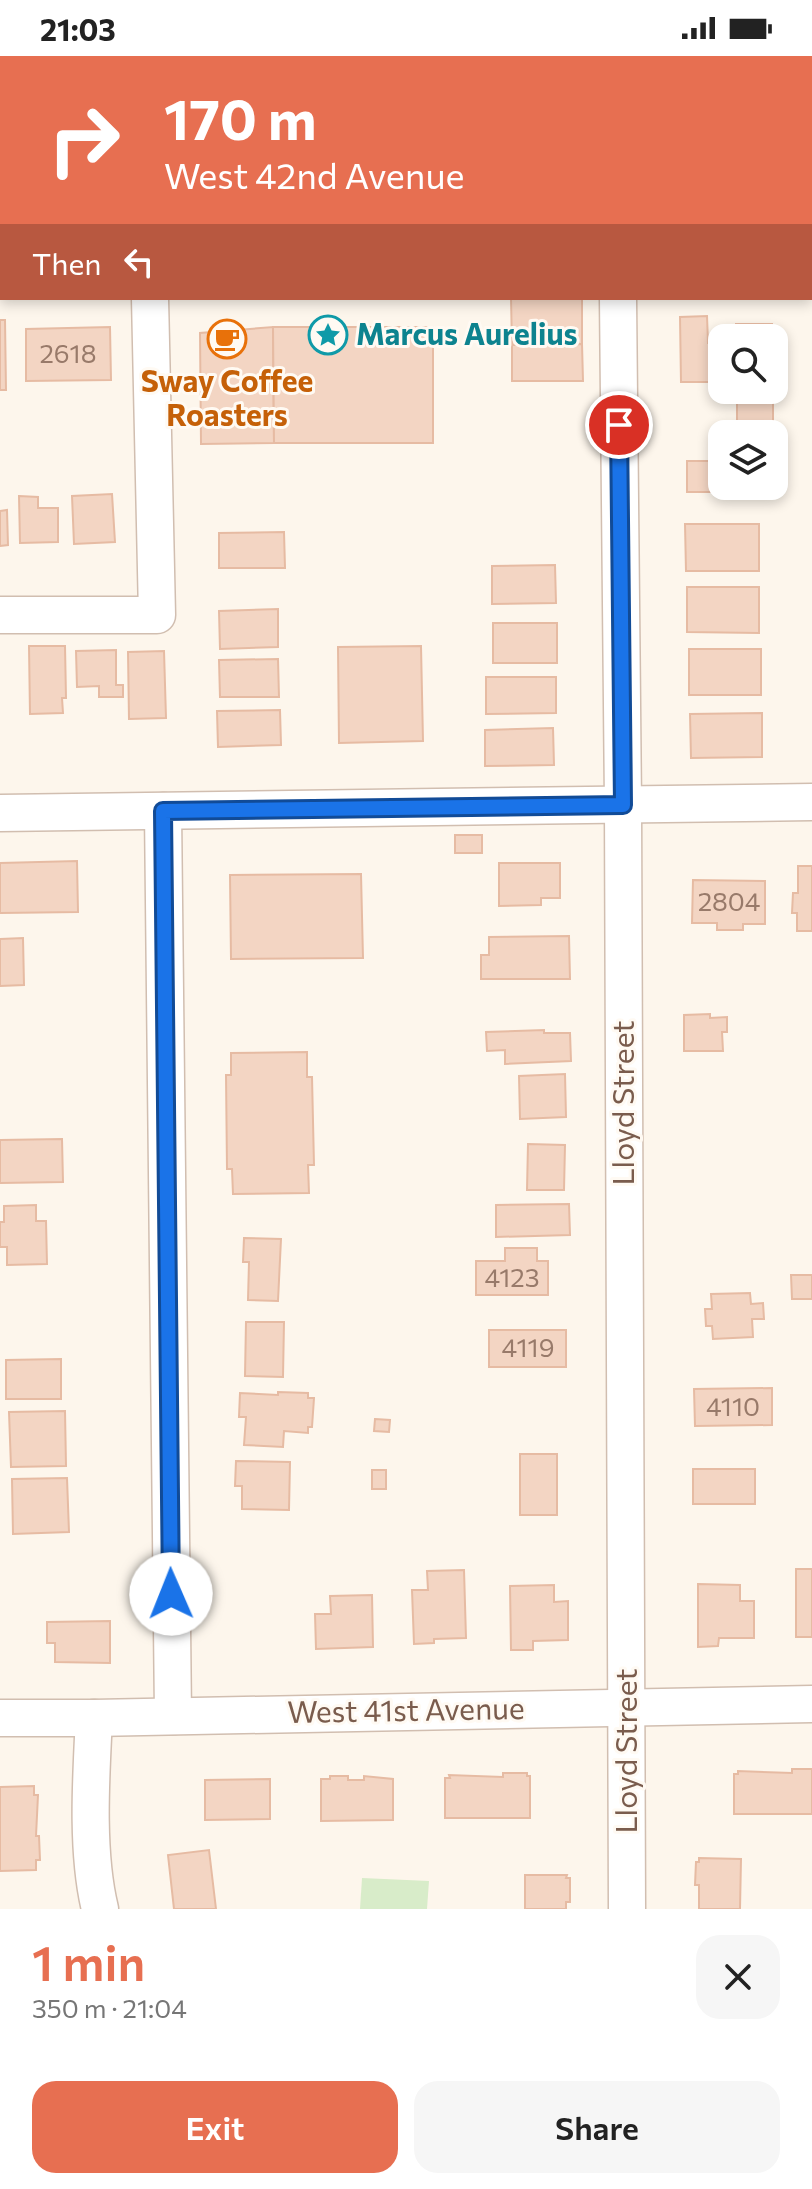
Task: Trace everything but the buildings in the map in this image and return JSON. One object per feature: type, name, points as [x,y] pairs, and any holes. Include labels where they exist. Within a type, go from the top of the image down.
[{"type":"street","points":[[0,615],[157,615],[150,300]]},
{"type":"street","name":"Lloyd Street","points":[[618,300],[627,1909]]},
{"type":"street","points":[[0,813],[812,802]]},
{"type":"street","points":[[163,811],[173,1716]]},
{"type":"street","name":"West 41st Avenue","points":[[0,1718],[812,1704]]},
{"type":"street","points":[[94,1718],[91,1774],[94,1886],[100,1909]]},
{"type":"green space","points":[[362,1878],[429,1881],[427,1909],[360,1909]]},
{"type":"place","name":"Marcus Aurelius","points":[[328,335]]},
{"type":"place","name":"Sway Coffee Roasters","points":[[227,339]]},
{"type":"route","points":[[171,1594],[163,811],[623,805],[619,425]]}]
